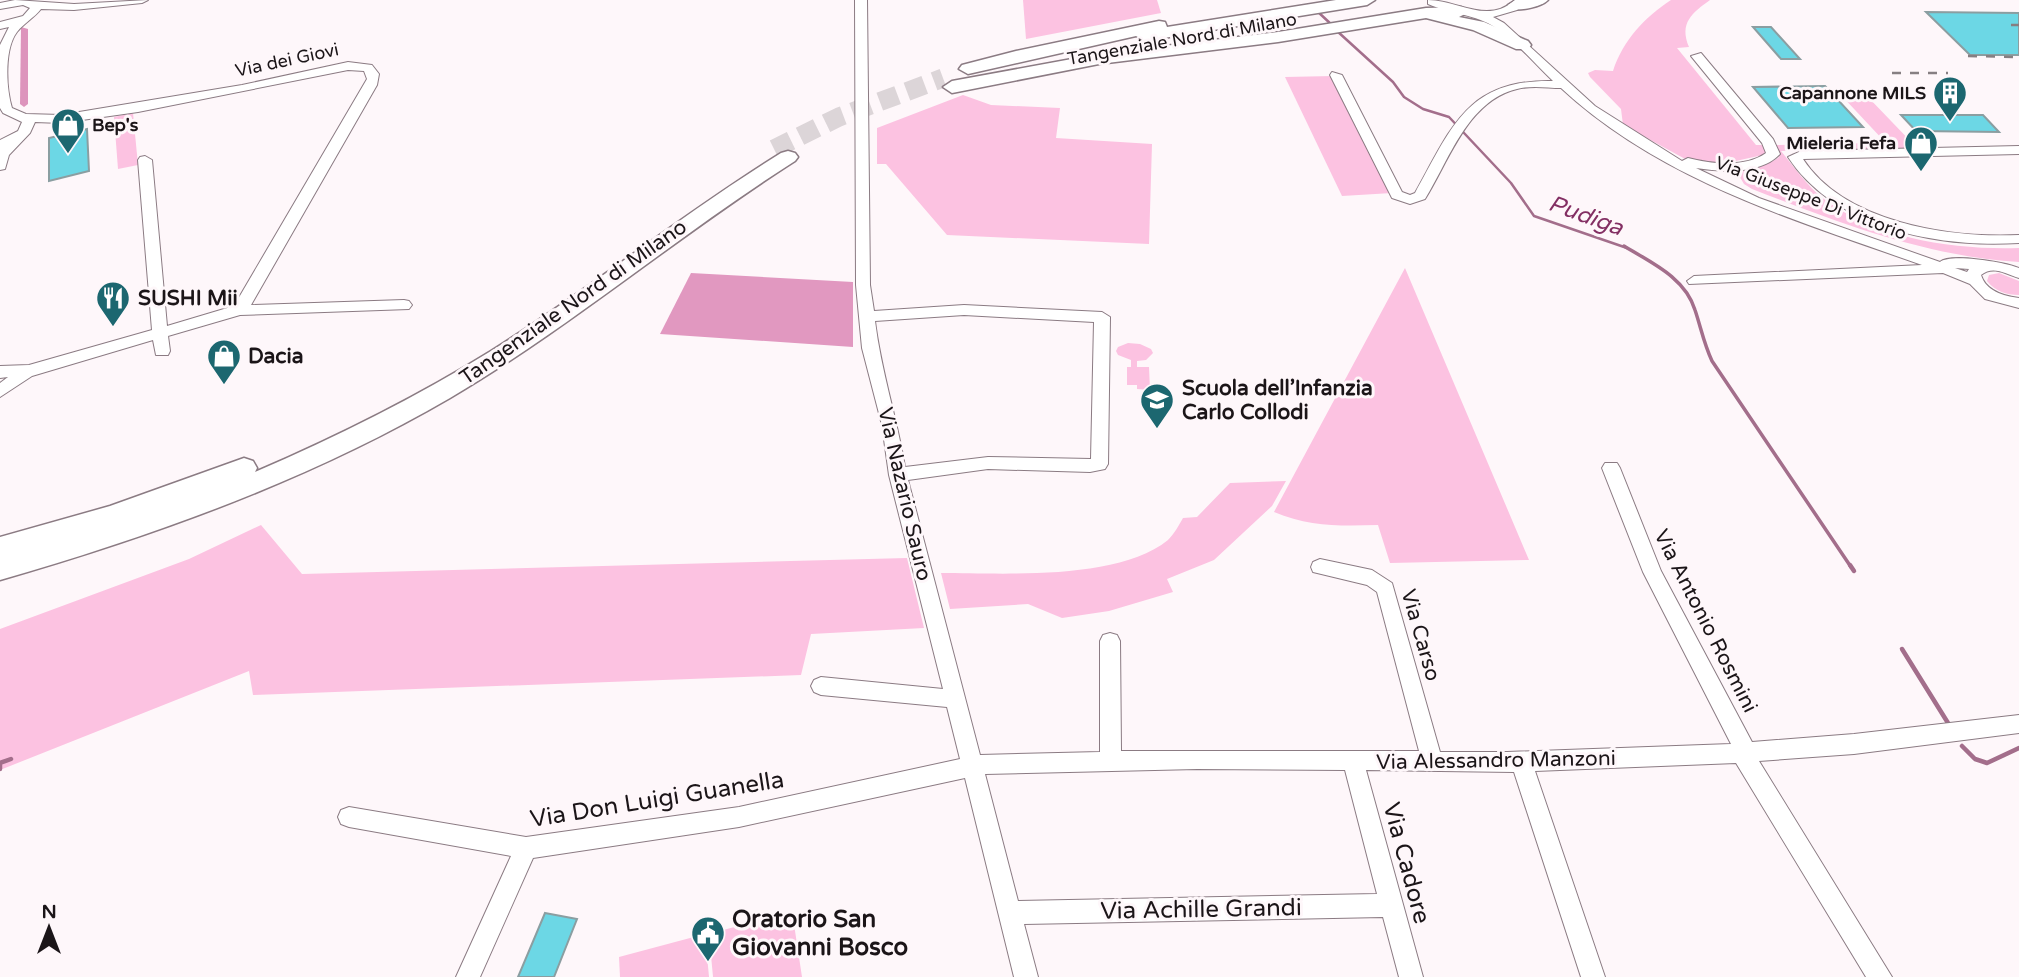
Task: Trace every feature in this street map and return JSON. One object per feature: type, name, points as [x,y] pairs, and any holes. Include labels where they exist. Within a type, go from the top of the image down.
[{"type":"highway","name":"Tangenziale Nord di Milano","points":[[1288,0],[1016,56],[948,83],[1090,54],[1326,17],[1413,0]]},
{"type":"highway","name":"Tangenziale Nord di Milano","points":[[1326,17],[1367,0]]},
{"type":"highway","points":[[1516,5],[1540,0]]},
{"type":"highway","points":[[1326,17],[1401,17],[1468,13]]},
{"type":"highway","points":[[1401,17],[1461,22],[1493,30],[1522,46]]},
{"type":"highway","name":"Tangenziale Nord di Milano","points":[[1,558],[116,535],[212,500],[304,462],[383,423],[500,356],[574,307],[781,153]]},
{"type":"street","points":[[0,166],[0,160],[8,147],[29,125],[24,117],[7,110],[1,103],[2,31],[12,31],[32,13],[142,0]]},
{"type":"street","name":"Via Nazario Sauro","points":[[861,0],[863,285],[870,348],[890,425],[898,475],[1027,977]]},
{"type":"street","points":[[1,3],[21,1],[32,13]]},
{"type":"street","name":"Via Giuseppe Di Vittorio","points":[[1432,2],[1497,22],[1563,84],[1631,138],[1688,170],[1755,201],[1950,270],[1975,281],[1995,297]]},
{"type":"street","points":[[1468,13],[1499,12],[1516,5]]},
{"type":"street","name":"Via Giuseppe Di Vittorio","points":[[1516,5],[1509,14],[1525,40],[1584,96],[1637,136],[1694,168],[1757,197],[1913,253],[1946,262],[2018,271]]},
{"type":"street","points":[[1637,136],[1698,165],[1719,167],[1744,164],[1773,155],[1772,149],[1697,56]]},
{"type":"street","name":"Via dei Giovi","points":[[61,118],[214,95],[341,67],[362,65],[372,70],[374,75],[371,85],[240,310]]},
{"type":"street","points":[[1336,75],[1395,192],[1402,198],[1413,200],[1420,196],[1460,129],[1487,100],[1505,88],[1521,84],[1563,84]]},
{"type":"street","points":[[0,116],[61,118]]},
{"type":"street","points":[[0,144],[61,118]]},
{"type":"street","points":[[2019,150],[1795,156],[1819,185],[1857,210],[1886,222],[1962,240],[2019,239]]},
{"type":"street","points":[[145,160],[162,351]]},
{"type":"street","points":[[1744,164],[1736,170],[1734,178],[1741,187],[1757,197]]},
{"type":"street","points":[[1897,252],[1915,265],[1909,272]]},
{"type":"street","points":[[1975,281],[1973,274],[1982,266]]},
{"type":"street","points":[[1695,281],[1950,270]]},
{"type":"street","points":[[1995,297],[2019,303]]},
{"type":"street","points":[[1995,297],[2019,318]]},
{"type":"street","points":[[0,372],[29,371],[240,310],[404,304]]},
{"type":"street","points":[[866,317],[964,310],[1102,317],[1099,464],[988,463],[898,475]]},
{"type":"street","points":[[0,391],[29,371]]},
{"type":"street","name":"Via Antonio Rosmini","points":[[1611,468],[1652,572],[1745,753],[1880,977]]},
{"type":"street","name":"Via Carso","points":[[1320,567],[1372,578],[1385,588],[1432,762]]},
{"type":"street","points":[[1110,641],[1111,760]]},
{"type":"street","points":[[821,686],[955,698]]},
{"type":"street","name":"Via Alessandro Manzoni","points":[[972,766],[1111,760],[1521,761],[1745,753],[1943,735],[2019,723]]},
{"type":"street","points":[[1521,761],[1593,977]]},
{"type":"street","name":"Via Cadore","points":[[1353,762],[1411,977]]},
{"type":"street","name":"Via Don Luigi Guanella","points":[[349,817],[526,848],[739,817],[972,766]]},
{"type":"street","points":[[468,977],[526,848]]},
{"type":"street","name":"Via Achille Grandi","points":[[1010,913],[1392,905]]},
{"type":"shaded area","points":[[1023,0],[1157,0],[1161,13],[1026,39]]},
{"type":"shaded area","points":[[1671,0],[1710,0],[1689,19],[1686,39],[1689,47],[1677,48],[1756,145],[1764,145],[1767,152],[1763,155],[1722,164],[1687,160],[1623,125],[1621,109],[1590,77],[1588,73],[1595,70],[1613,71],[1636,30]]},
{"type":"shaded area","points":[[1333,76],[1392,193],[1342,196],[1285,77]]},
{"type":"shaded area","points":[[963,95],[991,105],[1060,108],[1056,138],[1152,144],[1149,244],[947,235],[886,164],[877,164],[877,128]]},
{"type":"shaded area","points":[[1841,95],[1866,95],[1917,148],[1848,149],[1843,144],[1885,142]]},
{"type":"shaded area","points":[[133,113],[138,165],[118,169],[114,117]]},
{"type":"shaded area","points":[[1835,144],[1839,149],[1781,151],[1818,194],[1845,213],[1868,224],[1892,233],[1943,244],[2019,248],[2019,262],[1950,253],[1883,236],[1752,189],[1744,184],[1738,174],[1779,157],[1776,145]]},
{"type":"shaded area","points":[[1405,268],[1529,560],[1390,563],[1378,525],[1313,523],[1274,512]]},
{"type":"shaded area","points":[[691,273],[853,282],[853,347],[660,334]]},
{"type":"shaded area","points":[[1999,273],[2019,281],[2019,295],[2001,292],[1987,281],[1989,275]]},
{"type":"shaded area","points":[[1128,343],[1140,344],[1151,349],[1153,353],[1146,360],[1137,361],[1137,367],[1149,367],[1150,390],[1137,389],[1137,385],[1127,385],[1127,367],[1131,367],[1131,360],[1118,355],[1116,351],[1118,347]]},
{"type":"shaded area","points":[[1286,481],[1272,506],[1214,560],[1167,579],[1173,592],[1109,611],[1062,618],[1028,604],[950,609],[941,573],[1059,572],[1120,562],[1146,553],[1168,540],[1183,518],[1197,517],[1230,483]]},
{"type":"shaded area","points":[[261,525],[302,574],[907,558],[924,628],[811,634],[801,675],[253,695],[249,671],[0,770],[0,629],[189,559]]},
{"type":"shaded area","points":[[792,911],[802,977],[713,977],[709,934]]},
{"type":"shaded area","points":[[705,934],[709,977],[620,977],[619,957]]},
{"type":"building","points":[[1926,12],[2019,13],[2019,55],[1970,55]]},
{"type":"building","points":[[1753,27],[1771,27],[1800,59],[1781,59]]},
{"type":"building","points":[[1825,86],[1863,127],[1788,128],[1753,87]]},
{"type":"building","name":"Capannone MILS","points":[[1901,115],[1983,115],[1999,132],[1916,131]]},
{"type":"building","name":"Bep's","points":[[87,129],[89,171],[49,181],[49,138]]},
{"type":"building","points":[[545,913],[577,919],[554,977],[518,977]]},
{"type":"waterway","name":"Pudiga","points":[[1317,11],[1332,25]]},
{"type":"waterway","points":[[24,29],[24,104]]},
{"type":"waterway","name":"Pudiga","points":[[1337,31],[1393,82],[1404,97],[1423,109],[1449,117],[1511,183],[1534,216],[1627,248]]},
{"type":"waterway","name":"Pudiga","points":[[1624,246],[1666,272],[1683,288],[1695,310],[1712,361],[1851,567]]},
{"type":"waterway","name":"Pudiga","points":[[1850,565],[1854,571]]},
{"type":"waterway","name":"Pudiga","points":[[1902,649],[1948,723]]},
{"type":"waterway","name":"Pudiga","points":[[1962,746],[1975,759],[1987,763],[2019,748]]},
{"type":"waterway","points":[[0,769],[0,763],[11,759]]},
{"type":"tunnel","points":[[774,149],[839,117],[943,78]]},
{"type":"railway","points":[[2011,25],[2019,25]]},
{"type":"railway","points":[[1968,56],[2019,57]]},
{"type":"railway","points":[[1892,73],[1948,73]]},
{"type":"place","name":"Capannone MILS","points":[[1950,123]]},
{"type":"place","name":"Bep's","points":[[68,155]]},
{"type":"place","name":"Mieleria Fefa","points":[[1921,173]]},
{"type":"place","name":"SUSHI Mii","points":[[113,328]]},
{"type":"place","name":"Dacia","points":[[224,386]]},
{"type":"place","name":"Scuola dell’Infanzia Carlo Collodi","points":[[1157,430]]},
{"type":"place","name":"Oratorio San Giovanni Bosco","points":[[708,963]]}]
